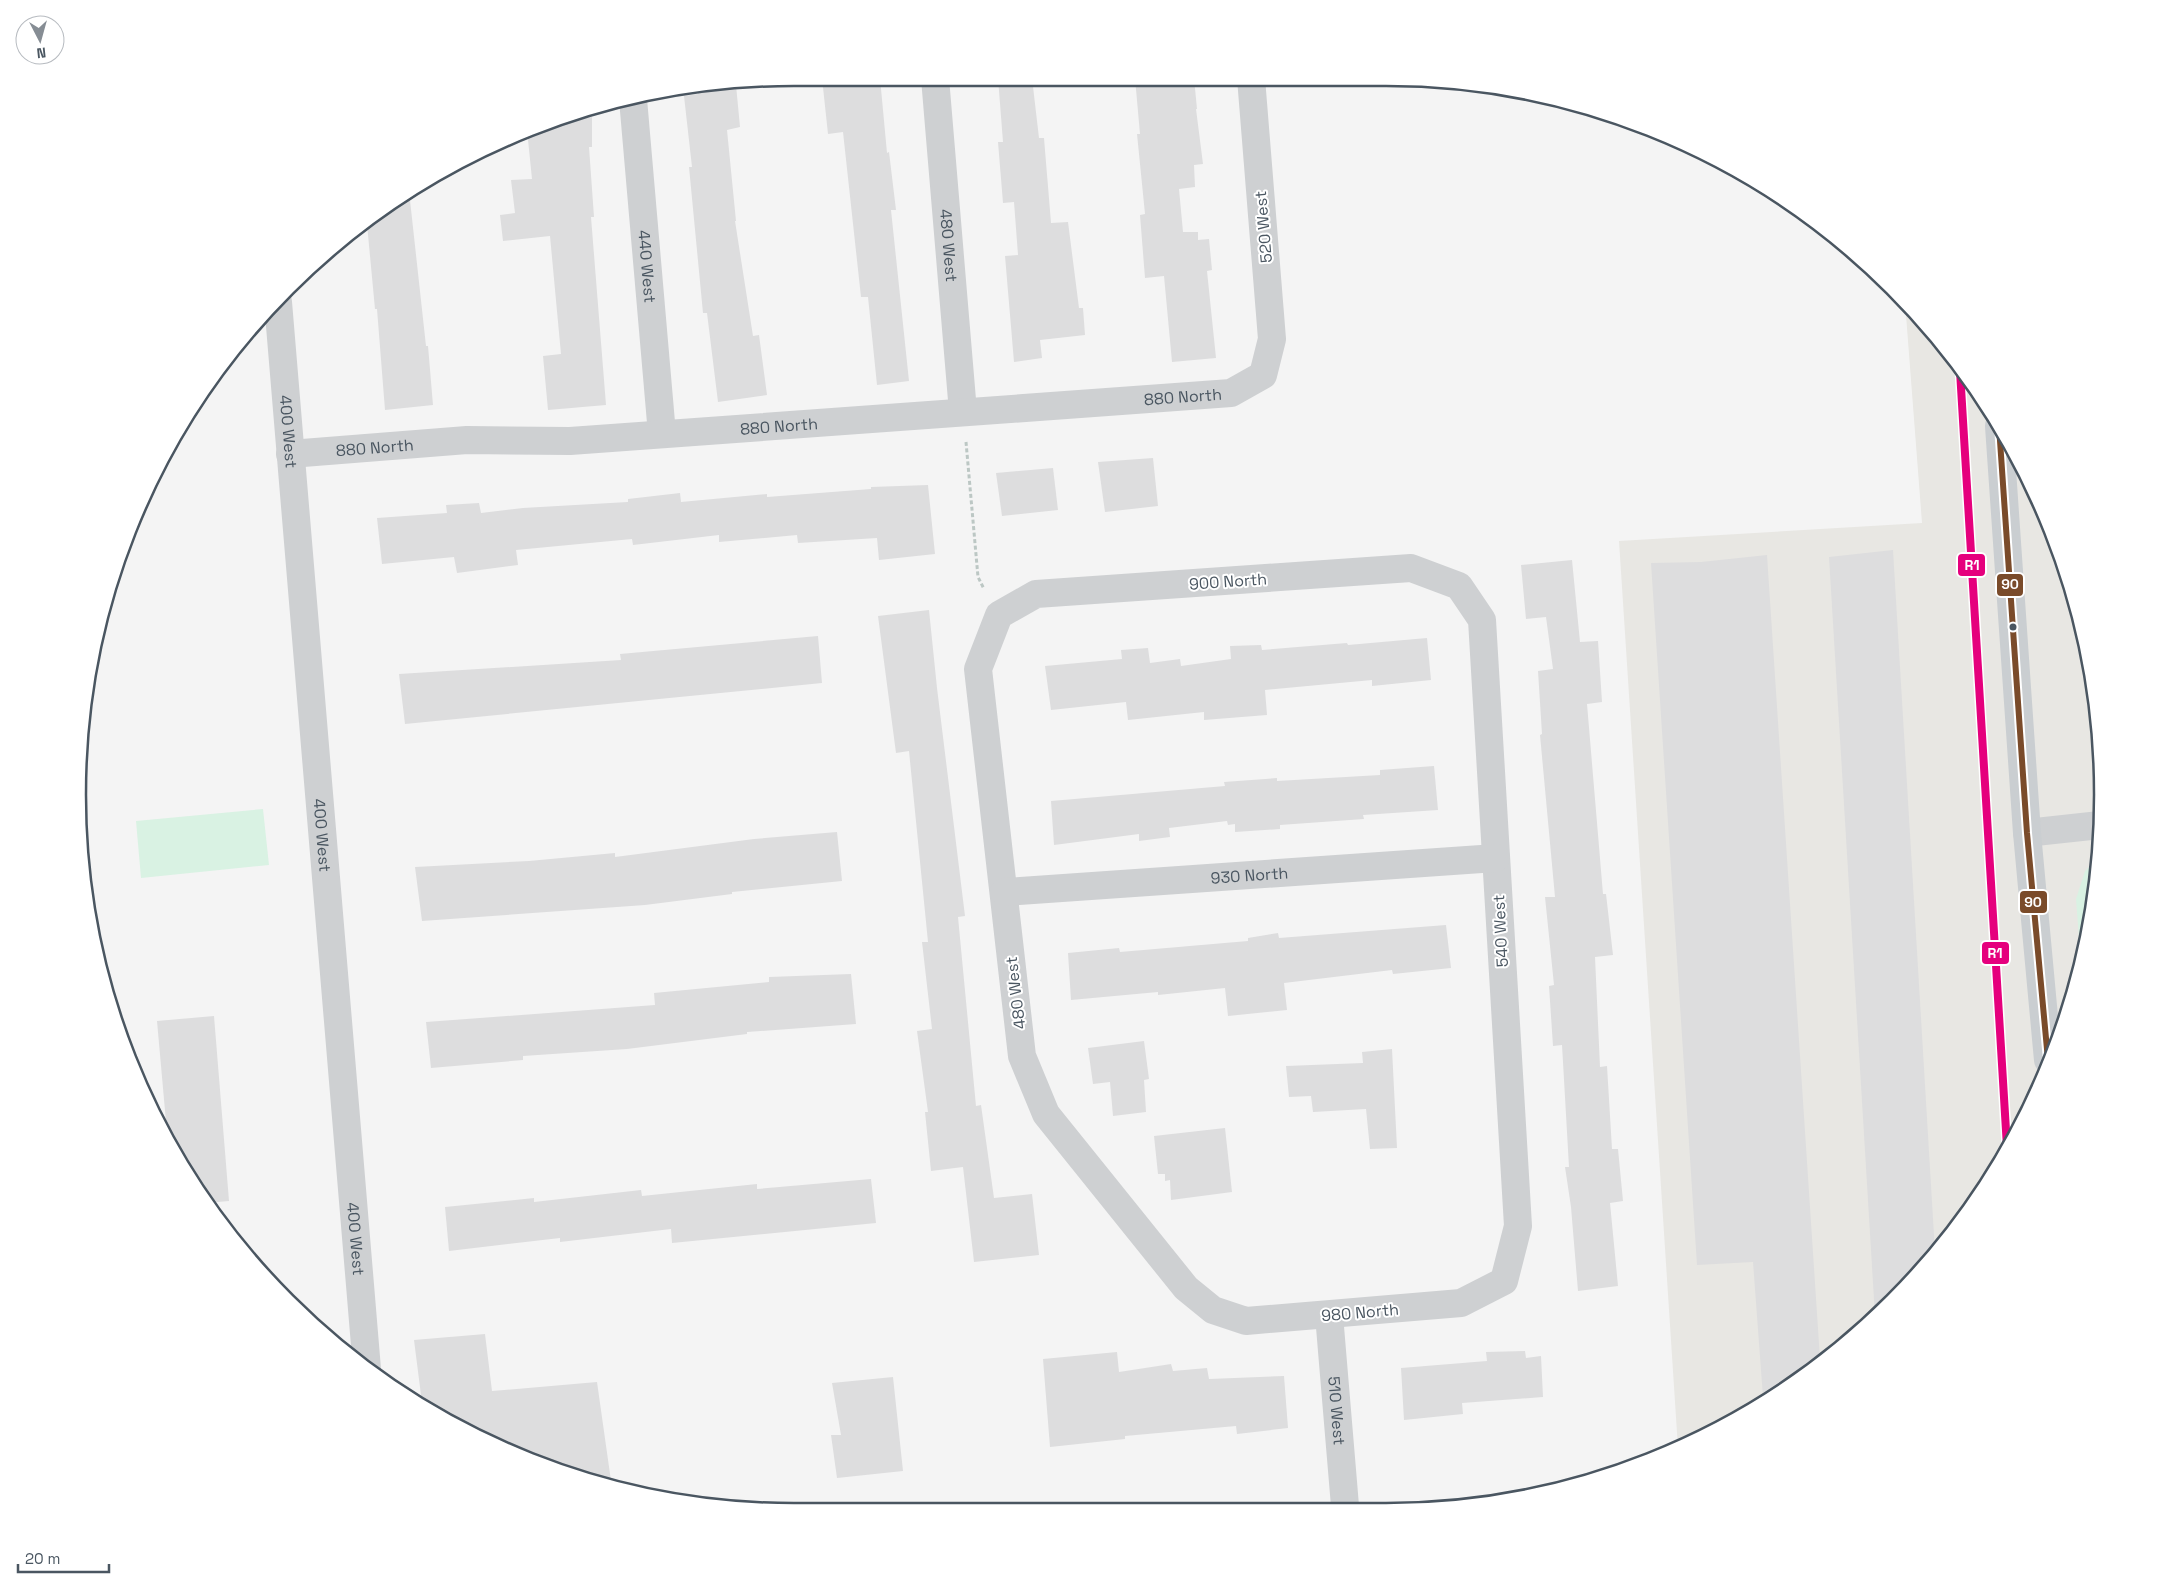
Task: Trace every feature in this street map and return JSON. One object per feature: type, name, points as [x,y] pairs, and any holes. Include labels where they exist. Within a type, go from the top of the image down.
[{"type":"main road","points":[[2008,457],[2027,832],[2047,1047]]},
{"type":"street","name":"480 West","points":[[936,86],[963,412]]},
{"type":"street","name":"520 West","points":[[1252,86],[1272,339],[1263,375]]},
{"type":"street","name":"440 West","points":[[634,105],[662,434]]},
{"type":"street","name":"400 West","points":[[279,310],[366,1358]]},
{"type":"street","name":"880 North","points":[[290,454],[467,440],[570,441],[1230,393],[1263,375]]},
{"type":"street","name":"900 North","points":[[992,604],[1036,594],[1411,568],[1459,586]]},
{"type":"street","name":"540 West","points":[[1459,586],[1482,620],[1518,1226],[1504,1282]]},
{"type":"street","name":"480 West","points":[[992,604],[978,669],[1022,1056],[1046,1114],[1186,1288],[1213,1310]]},
{"type":"street","points":[[2027,832],[2093,826]]},
{"type":"street","name":"930 North","points":[[1004,892],[1496,858]]},
{"type":"street","name":"980 North","points":[[1213,1310],[1246,1321],[1461,1303],[1504,1282]]},
{"type":"street","name":"510 West","points":[[1329,1315],[1345,1503]]},
{"type":"path","points":[[963,412],[978,577],[992,604]]},
{"type":"shaded area","points":[[1906,315],[1947,363],[1999,440],[2021,481],[2040,523],[2070,611],[2088,702],[2094,794],[2088,887],[2070,978],[2040,1066],[2021,1108],[1999,1149],[1947,1226],[1918,1261],[1852,1327],[1817,1356],[1740,1408],[1677,1440],[1619,541],[1922,523]]},
{"type":"green space","points":[[263,809],[269,865],[141,878],[136,821]]},
{"type":"green space","points":[[2090,866],[2079,938],[2076,899],[2085,871]]},
{"type":"building","points":[[823,86],[881,86],[887,153],[889,152],[896,210],[891,210],[909,381],[877,385],[868,297],[861,297],[843,132],[828,134]]},
{"type":"building","points":[[999,86],[1033,86],[1039,138],[1044,138],[1051,223],[1068,222],[1079,308],[1083,308],[1085,335],[1040,340],[1042,358],[1014,362],[1005,256],[1018,255],[1014,202],[1003,203],[998,142],[1003,142]]},
{"type":"building","points":[[1136,86],[1195,86],[1203,164],[1194,165],[1195,187],[1179,189],[1183,232],[1198,232],[1198,240],[1209,239],[1212,270],[1207,271],[1216,358],[1172,362],[1164,276],[1145,278],[1140,215],[1145,214],[1137,134],[1140,134]]},
{"type":"building","points":[[736,89],[740,127],[727,130],[735,221],[753,336],[759,335],[767,395],[718,402],[707,313],[703,313],[689,167],[692,167],[684,96]]},
{"type":"building","points":[[592,117],[592,147],[589,147],[594,217],[591,217],[606,405],[548,410],[543,356],[561,354],[550,236],[503,241],[500,215],[515,213],[511,180],[532,179],[528,138]]},
{"type":"building","points":[[410,200],[426,346],[428,346],[433,405],[385,410],[377,309],[375,309],[368,230]]},
{"type":"building","points":[[1153,458],[1158,506],[1105,512],[1098,462]]},
{"type":"building","points":[[1053,468],[1058,510],[1002,516],[996,473]]},
{"type":"building","points":[[928,485],[935,554],[879,560],[877,538],[798,543],[797,535],[719,542],[719,535],[633,545],[632,539],[516,550],[518,565],[457,573],[454,557],[382,564],[377,518],[447,513],[446,505],[479,503],[481,513],[523,508],[628,502],[628,499],[680,493],[681,502],[767,494],[767,497],[871,489],[871,487]]},
{"type":"building","points":[[1893,550],[1934,1241],[1874,1306],[1829,557]]},
{"type":"building","points":[[1767,555],[1820,1354],[1763,1393],[1753,1262],[1697,1265],[1651,563],[1701,562]]},
{"type":"building","points":[[1572,560],[1580,642],[1598,641],[1602,702],[1587,704],[1603,894],[1606,894],[1613,955],[1595,957],[1600,1067],[1607,1066],[1612,1149],[1618,1149],[1623,1201],[1610,1203],[1618,1286],[1578,1291],[1571,1207],[1565,1167],[1569,1167],[1562,1045],[1553,1046],[1549,986],[1554,985],[1545,897],[1555,897],[1540,735],[1542,734],[1538,671],[1553,669],[1546,617],[1526,619],[1521,565]]},
{"type":"building","points":[[929,610],[965,916],[958,917],[976,1106],[981,1105],[994,1198],[1032,1194],[1039,1255],[974,1262],[963,1167],[931,1171],[925,1112],[928,1112],[917,1031],[932,1029],[922,942],[928,942],[909,751],[896,753],[878,616]]},
{"type":"building","points":[[818,636],[822,683],[405,724],[399,674],[621,660],[620,654]]},
{"type":"building","points":[[1427,638],[1431,680],[1372,686],[1372,680],[1265,690],[1267,715],[1204,720],[1204,712],[1128,720],[1126,702],[1051,710],[1045,666],[1122,659],[1121,650],[1148,648],[1150,663],[1180,659],[1181,666],[1231,659],[1230,646],[1261,645],[1262,650]]},
{"type":"building","points":[[1434,766],[1438,810],[1363,815],[1364,819],[1280,825],[1280,829],[1235,832],[1235,824],[1228,825],[1227,821],[1169,828],[1170,837],[1139,841],[1139,834],[1054,845],[1051,801],[1225,786],[1224,782],[1277,778],[1277,781],[1380,775],[1380,770]]},
{"type":"building","points":[[837,832],[842,881],[732,892],[732,894],[645,905],[422,921],[415,867],[529,861],[615,853],[615,857],[754,839]]},
{"type":"building","points":[[1446,925],[1451,968],[1393,974],[1392,970],[1284,983],[1287,1010],[1228,1016],[1225,988],[1158,995],[1158,992],[1071,1000],[1068,953],[1119,948],[1120,952],[1248,941],[1248,938],[1278,933],[1279,938]]},
{"type":"building","points":[[851,974],[856,1024],[747,1032],[747,1034],[627,1049],[523,1056],[523,1060],[431,1068],[426,1022],[655,1005],[654,993],[769,982],[769,977]]},
{"type":"building","points":[[214,1016],[229,1201],[216,1202],[181,1149],[166,1121],[157,1021]]},
{"type":"building","points":[[1144,1041],[1149,1079],[1144,1080],[1146,1112],[1113,1116],[1110,1082],[1093,1084],[1088,1048]]},
{"type":"building","points":[[1392,1049],[1397,1148],[1370,1149],[1366,1109],[1313,1112],[1311,1096],[1289,1097],[1286,1066],[1363,1063],[1362,1052]]},
{"type":"building","points":[[1225,1128],[1232,1192],[1171,1200],[1170,1180],[1165,1181],[1165,1174],[1158,1174],[1154,1136]]},
{"type":"building","points":[[871,1179],[876,1223],[672,1243],[671,1229],[560,1242],[560,1238],[449,1251],[445,1207],[534,1198],[534,1202],[641,1190],[642,1196],[757,1184],[757,1189]]},
{"type":"building","points":[[485,1334],[492,1391],[597,1382],[611,1479],[523,1449],[481,1430],[421,1396],[414,1340]]},
{"type":"building","points":[[1525,1351],[1526,1358],[1541,1356],[1543,1397],[1462,1403],[1463,1414],[1404,1420],[1401,1368],[1487,1361],[1486,1352]]},
{"type":"building","points":[[1117,1352],[1119,1372],[1171,1364],[1173,1371],[1207,1368],[1209,1379],[1284,1376],[1288,1428],[1237,1434],[1236,1426],[1125,1436],[1125,1439],[1050,1447],[1043,1359]]},
{"type":"building","points":[[893,1377],[903,1471],[837,1478],[831,1435],[841,1435],[832,1383]]},
{"type":"transit line","name":"R1","points":[[1961,382],[2006,1135]]},
{"type":"transit line","name":"90","points":[[2000,442],[2027,833],[2047,1047]]}]
